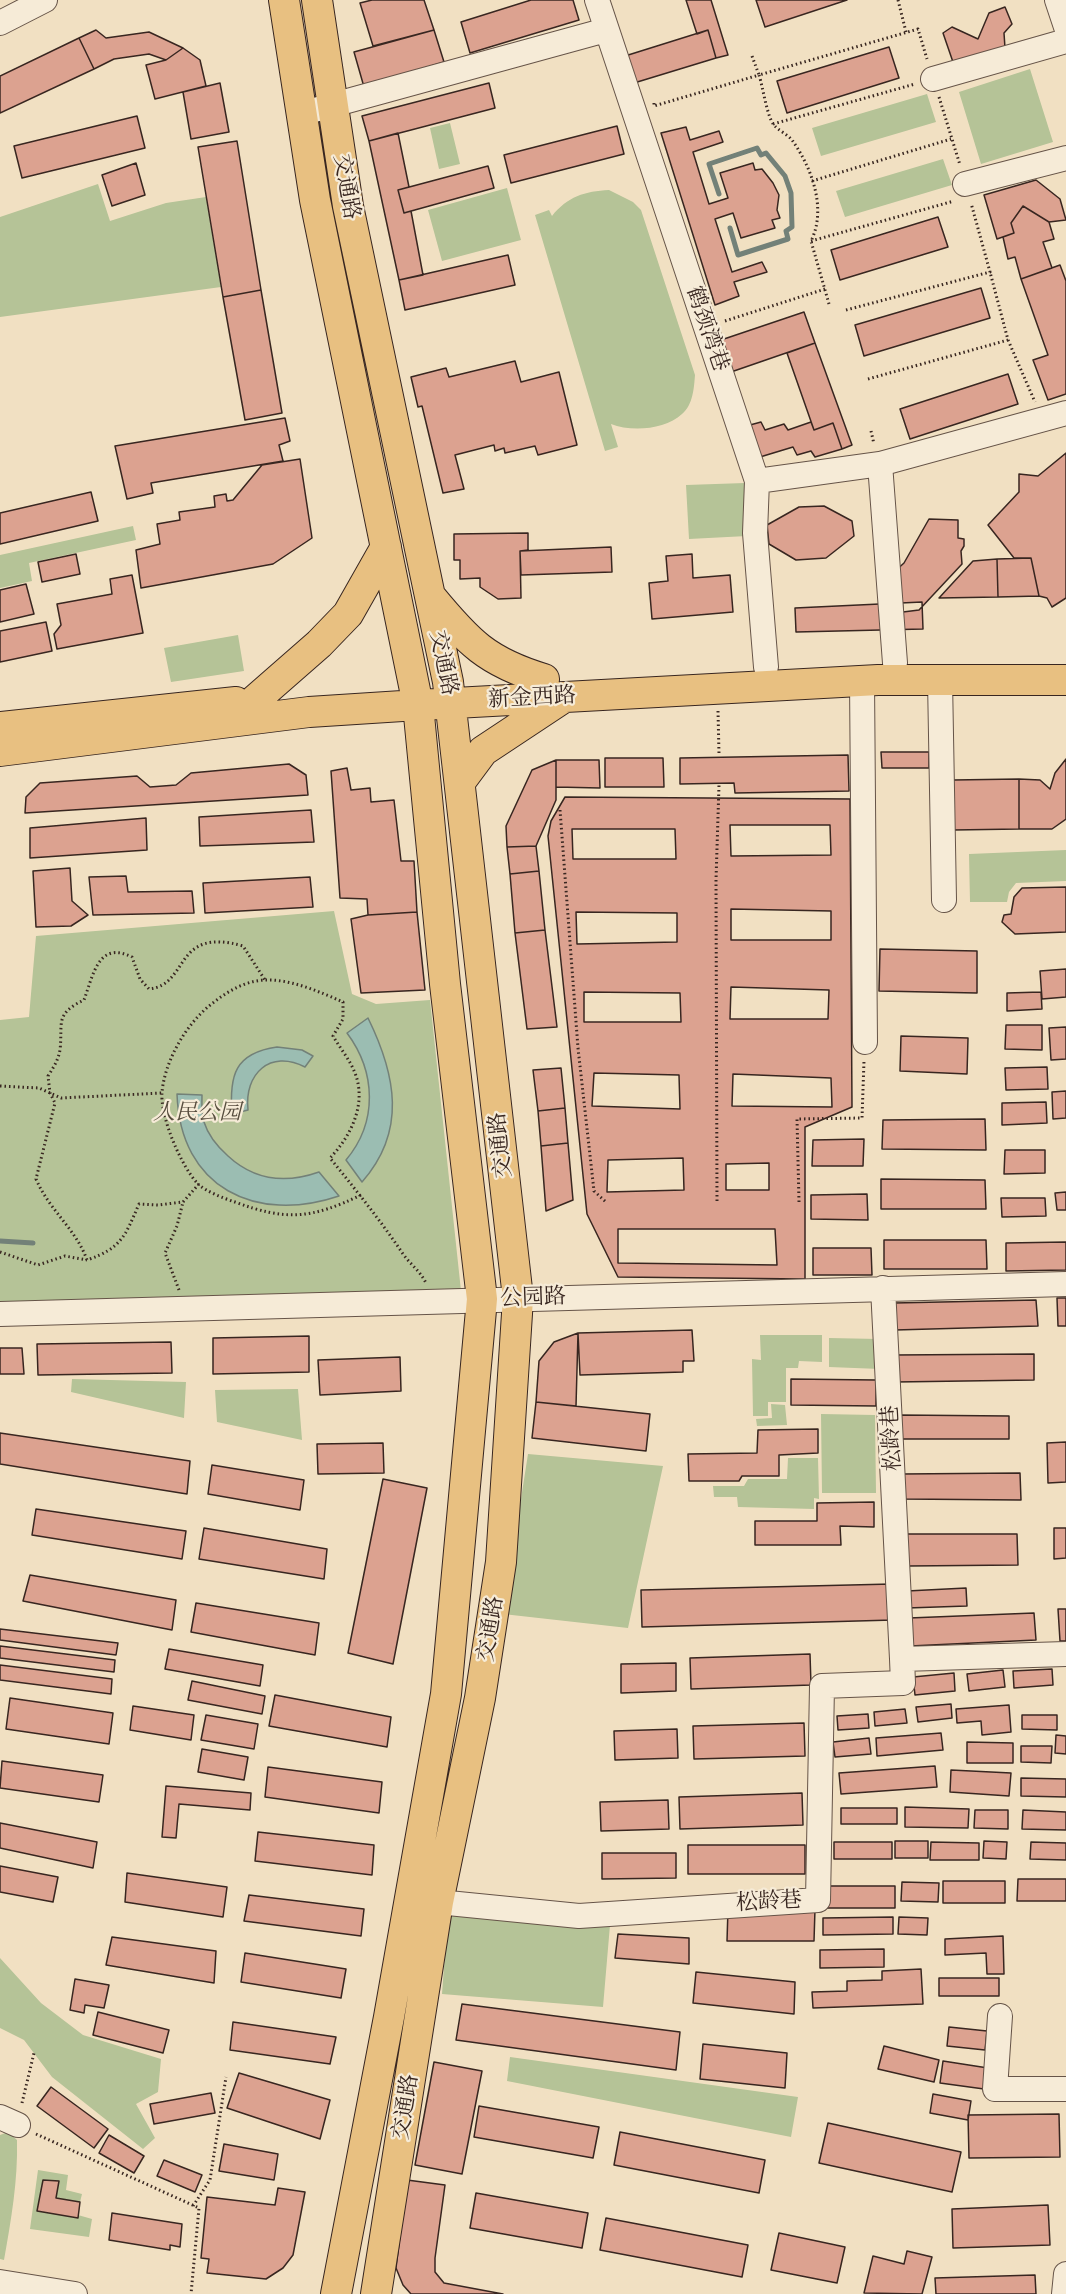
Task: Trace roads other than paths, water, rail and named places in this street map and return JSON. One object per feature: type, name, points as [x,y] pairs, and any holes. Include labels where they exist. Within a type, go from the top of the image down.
[{"type":"main road","name":"交通路","points":[[284,0],[315,200],[416,694],[445,984],[482,1299],[446,1694],[336,2294]]},
{"type":"main road","name":"交通路","points":[[317,0],[348,206],[449,693],[518,1298],[501,1562],[480,1698],[438,1902],[376,2294]]},
{"type":"main road","points":[[255,700],[320,644],[348,614],[386,547]]},
{"type":"main road","points":[[428,593],[475,648],[511,669],[555,688],[483,751],[460,782]]},
{"type":"main road","name":"新金西路","points":[[555,688],[766,667],[895,663],[1066,662]]},
{"type":"main road","name":"新金西路","points":[[0,727],[255,700],[555,688],[717,688],[862,681],[1066,680]]},
{"type":"main road","name":"新金西路","points":[[0,751],[309,712],[416,694]]},
{"type":"street","points":[[0,23],[45,0]]},
{"type":"street","name":"鹤颈湾巷","points":[[597,0],[757,481],[755,533],[766,667]]},
{"type":"street","points":[[1057,0],[1066,27]]},
{"type":"street","points":[[300,114],[606,30]]},
{"type":"street","points":[[933,79],[1066,40]]},
{"type":"street","points":[[967,190],[1066,158]]},
{"type":"street","points":[[757,481],[880,464],[1066,413]]},
{"type":"street","points":[[880,464],[895,663]]},
{"type":"street","points":[[940,680],[944,900]]},
{"type":"street","points":[[862,681],[865,1042]]},
{"type":"street","name":"公园路","points":[[0,1314],[180,1307],[431,1303],[482,1299],[1066,1284]]},
{"type":"street","name":"松龄巷","points":[[438,1902],[579,1916],[818,1900],[822,1686],[903,1683],[883,1288]]},
{"type":"street","points":[[902,1659],[1066,1654]]},
{"type":"street","points":[[1000,2016],[995,2089],[1066,2089]]},
{"type":"street","points":[[1064,2294],[1066,2274]]},
{"type":"street","points":[[0,2282],[75,2294]]},
{"type":"water","points":[[368,1018],[385,1060],[392,1102],[391,1123],[386,1143],[376,1163],[362,1182],[346,1160],[364,1130],[368,1113],[368,1080],[357,1048],[347,1033]]},
{"type":"water","points":[[277,1047],[302,1050],[313,1056],[305,1067],[281,1061],[262,1068],[250,1086],[248,1110],[232,1114],[232,1088],[238,1068],[252,1055]]},
{"type":"water","points":[[177,1094],[202,1095],[202,1116],[208,1132],[228,1156],[249,1171],[282,1179],[319,1172],[339,1196],[308,1204],[279,1205],[252,1201],[228,1191],[208,1175],[192,1154],[181,1127]]},
{"type":"waterway","points":[[719,194],[709,164],[757,148],[761,155],[766,153],[785,176],[791,193],[792,227],[786,231],[788,239],[738,255],[730,228]]},
{"type":"waterway","points":[[0,1241],[33,1243]]},
{"type":"park label","name":"人民公园","points":[[197,1113]]}]
